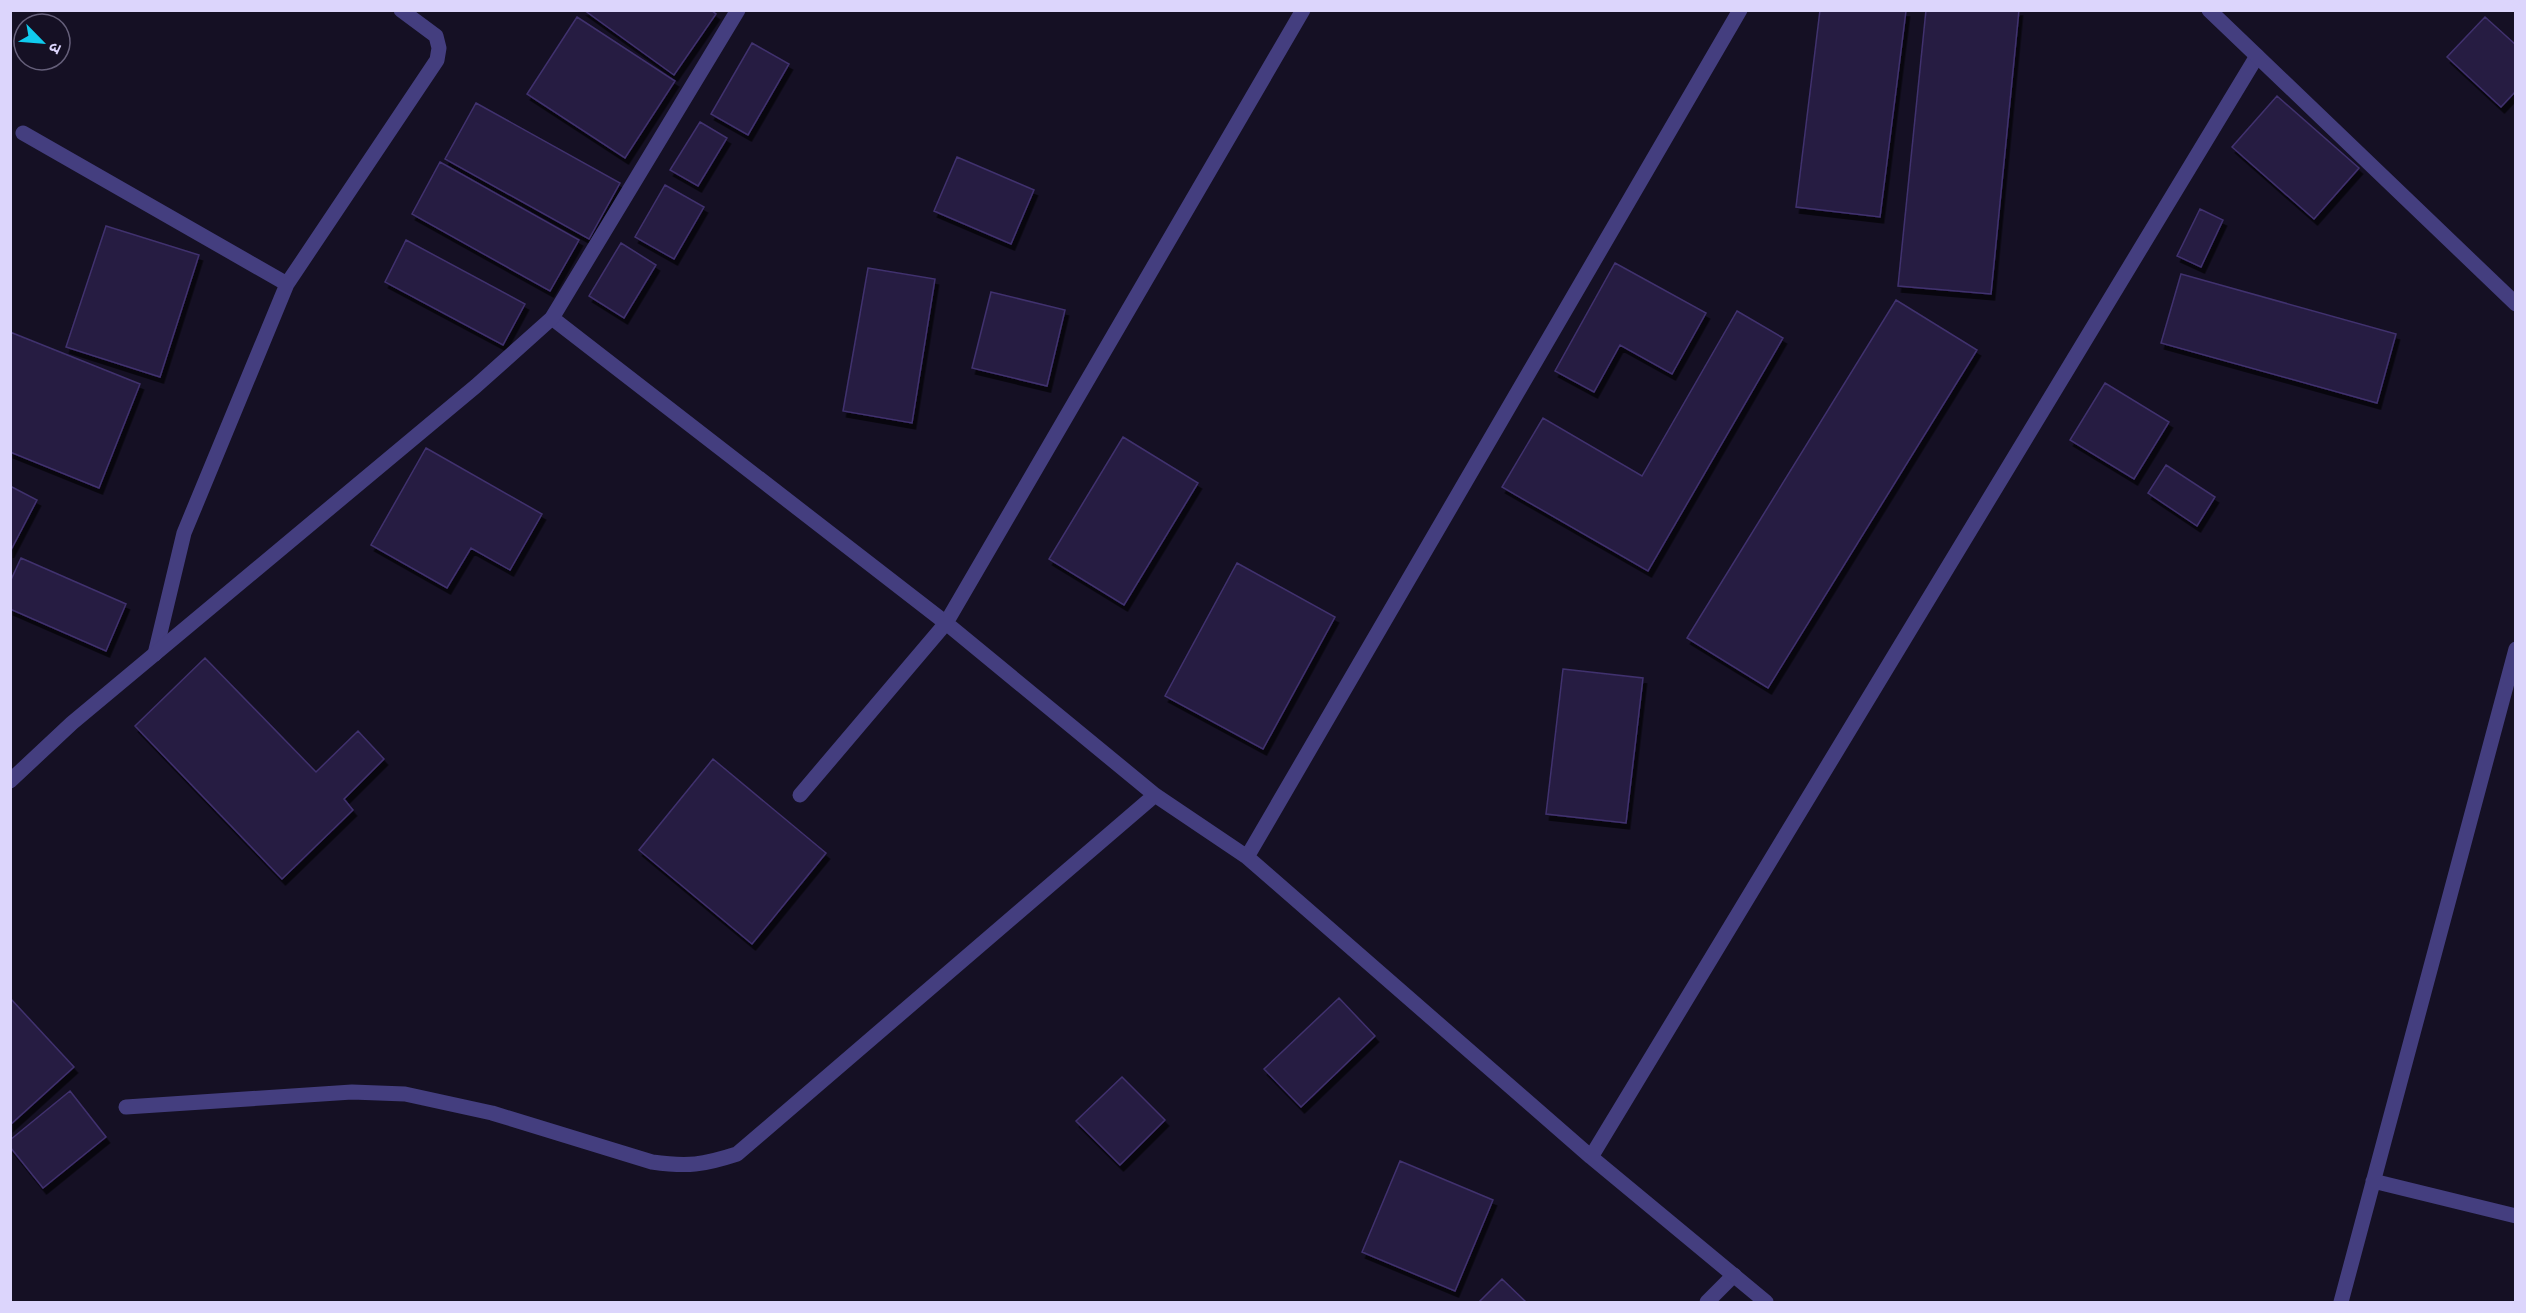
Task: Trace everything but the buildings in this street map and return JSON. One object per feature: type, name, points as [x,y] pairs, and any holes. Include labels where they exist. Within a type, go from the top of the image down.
[{"type":"street","points":[[155,654],[184,533],[286,284],[437,60],[439,48],[436,36],[401,10]]},
{"type":"street","points":[[10,781],[72,723],[476,386],[552,318],[738,10]]},
{"type":"street","points":[[800,795],[946,623],[1303,10]]},
{"type":"street","points":[[1247,856],[1740,10]]},
{"type":"street","points":[[2218,14],[2257,56],[2516,304]]},
{"type":"street","points":[[1591,1157],[2257,56]]},
{"type":"street","points":[[23,133],[286,284]]},
{"type":"street","points":[[552,318],[946,623],[1155,795],[1247,856],[1591,1157],[1766,1302]]},
{"type":"street","points":[[2341,1302],[2516,649]]},
{"type":"street","points":[[126,1107],[352,1092],[405,1094],[492,1113],[652,1162],[677,1166],[704,1165],[737,1154],[1155,795]]},
{"type":"street","points":[[2373,1181],[2516,1216]]},
{"type":"street","points":[[1707,1302],[1734,1275]]}]
